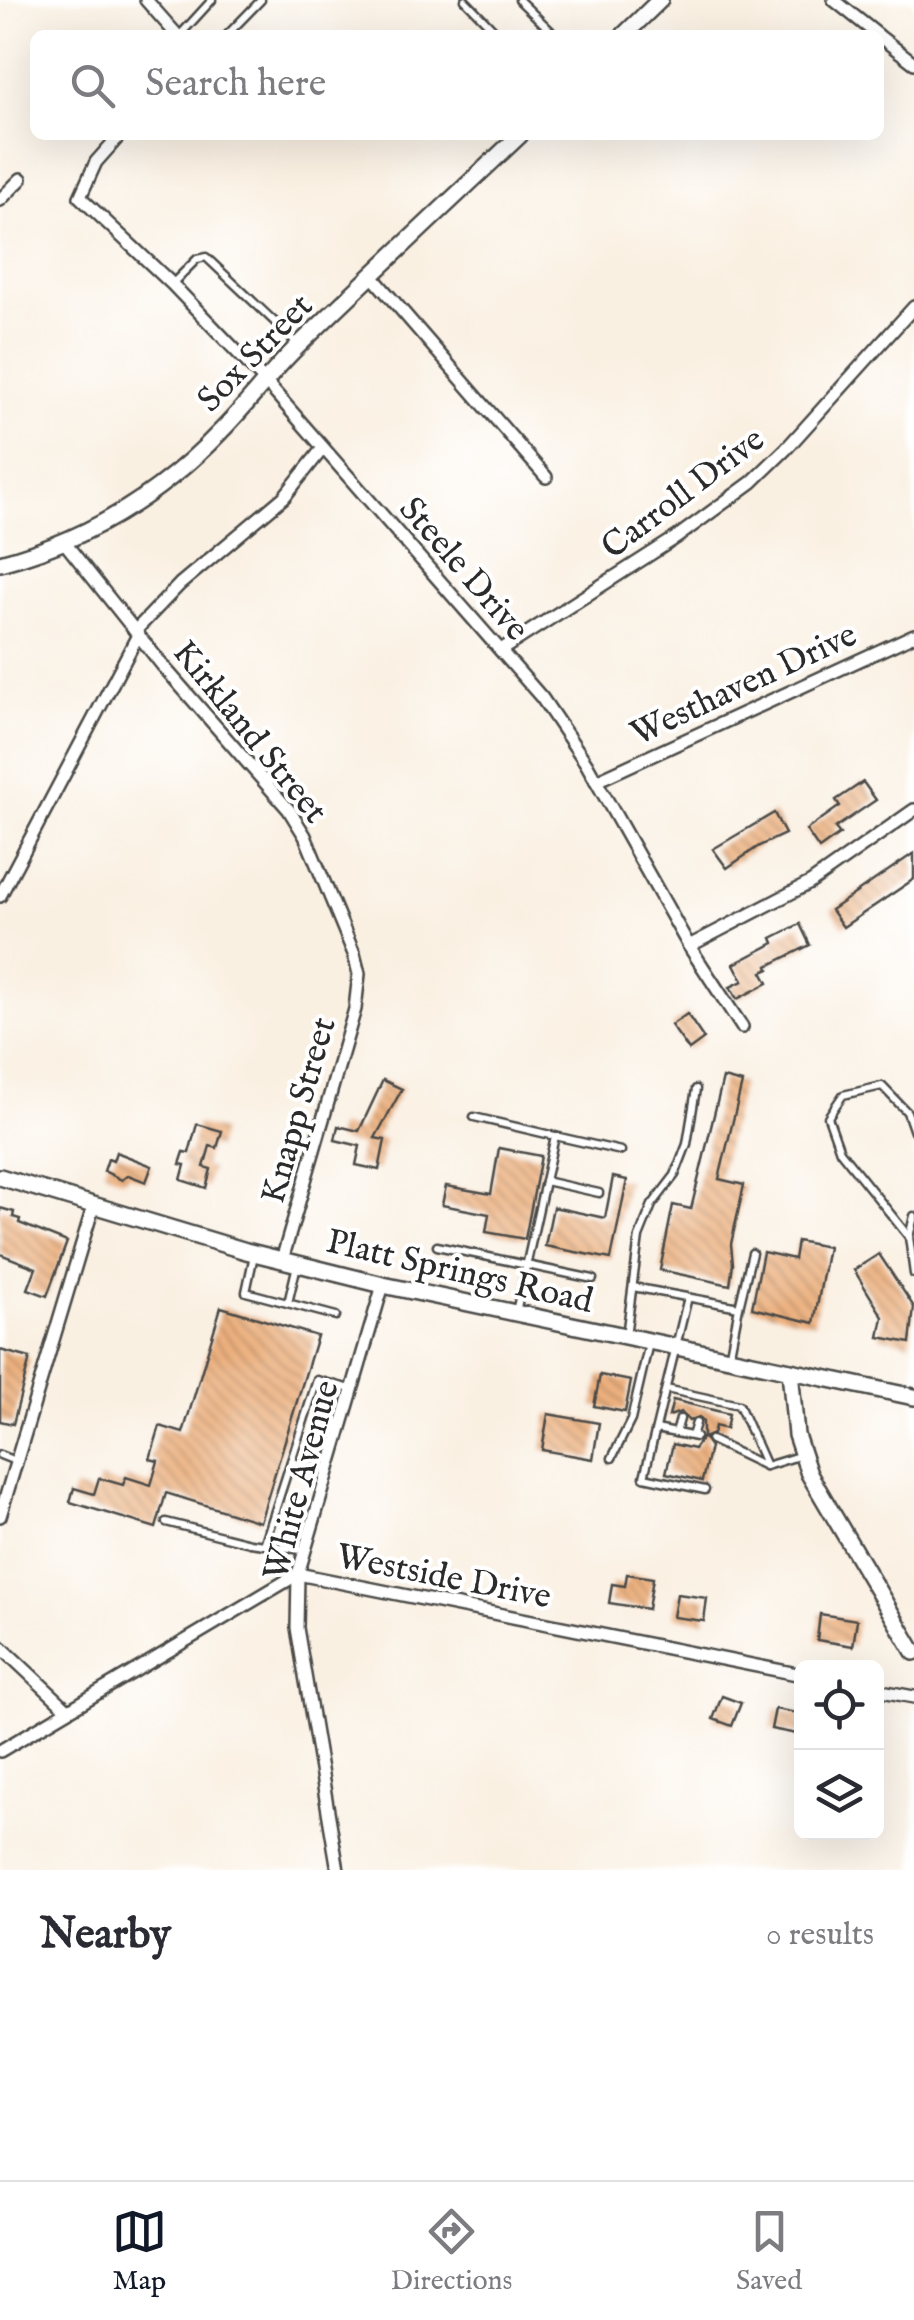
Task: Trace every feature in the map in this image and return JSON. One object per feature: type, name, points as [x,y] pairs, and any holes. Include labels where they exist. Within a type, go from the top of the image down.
[{"type":"street","points":[[146,0],[174,30]]},
{"type":"street","points":[[629,30],[660,0]]},
{"type":"street","points":[[834,0],[872,30]]},
{"type":"street","points":[[884,40],[914,64]]},
{"type":"street","name":"Steele Drive","points":[[116,140],[96,162],[80,197],[172,284],[264,380],[542,698],[596,780],[689,946],[742,1027]]},
{"type":"street","name":"Sox Street","points":[[0,563],[65,543],[121,512],[172,474],[218,434],[299,345],[515,140]]},
{"type":"street","points":[[0,200],[20,179]]},
{"type":"street","points":[[371,275],[546,477]]},
{"type":"street","name":"Carroll Drive","points":[[501,650],[677,537],[752,482],[914,307]]},
{"type":"street","points":[[0,896],[136,633],[180,584],[284,497],[323,448]]},
{"type":"street","name":"Kirkland Street","points":[[65,543],[136,633],[298,822],[359,974]]},
{"type":"street","name":"Westhaven Drive","points":[[596,780],[914,636]]},
{"type":"street","points":[[689,946],[810,883],[914,810]]},
{"type":"street","name":"Knapp Street","points":[[290,1262],[356,1009],[359,974]]},
{"type":"street","name":"Platt Springs Road","points":[[0,1178],[254,1253],[383,1285],[914,1397]]},
{"type":"street","points":[[0,1516],[94,1204]]},
{"type":"street","name":"White Avenue","points":[[338,1870],[297,1628],[298,1574],[383,1285]]},
{"type":"street","points":[[790,1371],[802,1456],[914,1652]]},
{"type":"street","name":"Westside Drive","points":[[0,1751],[298,1574],[794,1673]]},
{"type":"street","points":[[0,1646],[68,1710]]},
{"type":"street","points":[[884,1692],[914,1698]]},
{"type":"lane","points":[[184,30],[212,0]]},
{"type":"lane","points":[[232,30],[261,0]]},
{"type":"lane","points":[[464,0],[494,30]]},
{"type":"lane","points":[[519,0],[550,30]]},
{"type":"lane","points":[[172,284],[197,259],[206,256],[299,345]]},
{"type":"lane","points":[[909,1237],[840,1150],[828,1116],[843,1095],[882,1086],[907,1112],[914,1132]]},
{"type":"lane","points":[[626,1337],[639,1237],[652,1206],[674,1175],[686,1144],[696,1089]]},
{"type":"lane","points":[[474,1117],[620,1151]]},
{"type":"lane","points":[[516,1314],[554,1136]]},
{"type":"lane","points":[[545,1181],[600,1192]]},
{"type":"lane","points":[[914,1216],[909,1237],[914,1274]]},
{"type":"lane","points":[[437,1246],[594,1279]]},
{"type":"lane","points":[[254,1253],[246,1292],[336,1316]]},
{"type":"lane","points":[[728,1359],[752,1254]]},
{"type":"lane","points":[[288,1303],[290,1262]]},
{"type":"lane","points":[[634,1288],[739,1307]]},
{"type":"lane","points":[[688,1297],[644,1477],[705,1490]]},
{"type":"lane","points":[[612,1458],[631,1420],[649,1342]]},
{"type":"lane","points":[[264,1545],[317,1380],[352,1389]]},
{"type":"lane","points":[[666,1389],[738,1405],[766,1466]]},
{"type":"lane","points":[[683,1402],[685,1393]]},
{"type":"lane","points":[[699,1406],[701,1397]]},
{"type":"lane","points":[[715,1410],[717,1400]]},
{"type":"lane","points":[[676,1433],[680,1419]]},
{"type":"lane","points":[[656,1429],[694,1437],[696,1423]]},
{"type":"lane","points":[[712,1440],[766,1466],[802,1456]]},
{"type":"lane","points":[[0,1456],[16,1461]]},
{"type":"lane","points":[[291,1462],[328,1470]]},
{"type":"lane","points":[[166,1522],[264,1545],[304,1550]]},
{"type":"building","points":[[863,782],[876,800],[835,828],[840,834],[819,849],[806,830],[840,806],[836,800]]},
{"type":"building","points":[[774,813],[785,834],[727,868],[713,849]]},
{"type":"building","points":[[914,853],[914,879],[843,927],[831,910]]},
{"type":"building","points":[[800,924],[810,945],[768,966],[762,972],[768,983],[737,999],[730,987],[743,981],[734,964]]},
{"type":"building","points":[[687,1014],[704,1039],[689,1050],[671,1025]]},
{"type":"building","points":[[723,1078],[742,1083],[719,1179],[744,1185],[731,1244],[730,1285],[660,1270],[673,1205],[691,1209]]},
{"type":"building","points":[[383,1080],[402,1089],[375,1138],[385,1140],[379,1170],[356,1165],[360,1146],[335,1140],[338,1126],[359,1131]]},
{"type":"building","points":[[197,1124],[222,1131],[217,1148],[210,1146],[204,1167],[211,1169],[206,1188],[181,1180],[185,1165],[180,1164],[184,1152],[189,1153]]},
{"type":"building","points":[[499,1148],[541,1156],[525,1239],[486,1232],[489,1214],[442,1205],[446,1186],[491,1194]]},
{"type":"building","points":[[116,1152],[152,1166],[146,1182],[128,1175],[122,1180],[104,1171],[108,1159],[113,1161]]},
{"type":"building","points":[[613,1177],[627,1180],[611,1259],[545,1246],[553,1207],[605,1218]]},
{"type":"building","points":[[0,1208],[14,1212],[19,1223],[67,1242],[47,1296],[28,1289],[36,1268],[0,1254]]},
{"type":"building","points":[[797,1241],[828,1247],[814,1323],[752,1308],[763,1252],[794,1259]]},
{"type":"building","points":[[879,1254],[914,1307],[910,1343],[879,1337],[883,1317],[854,1270]]},
{"type":"building","points":[[221,1307],[317,1336],[260,1522],[166,1493],[156,1528],[70,1502],[74,1488],[94,1494],[99,1478],[123,1485],[126,1477],[151,1485],[158,1461],[150,1459],[160,1426],[183,1433]]},
{"type":"building","points":[[0,1350],[30,1358],[13,1424],[0,1421]]},
{"type":"building","points":[[600,1375],[631,1381],[625,1412],[594,1406]]},
{"type":"building","points":[[673,1400],[729,1414],[726,1429],[715,1426],[713,1434],[704,1438],[710,1447],[702,1481],[666,1473],[673,1444],[694,1449],[703,1437],[699,1417],[689,1421],[681,1412],[669,1416]]},
{"type":"building","points":[[548,1414],[599,1423],[593,1459],[542,1450]]},
{"type":"building","points":[[627,1574],[653,1578],[648,1609],[609,1603],[612,1584],[625,1586]]},
{"type":"building","points":[[677,1594],[707,1598],[704,1621],[673,1617]]},
{"type":"building","points":[[820,1614],[857,1620],[853,1646],[817,1640]]},
{"type":"building","points":[[722,1696],[741,1703],[732,1726],[713,1719]]},
{"type":"building","points":[[775,1709],[794,1713],[794,1733],[771,1729]]}]
